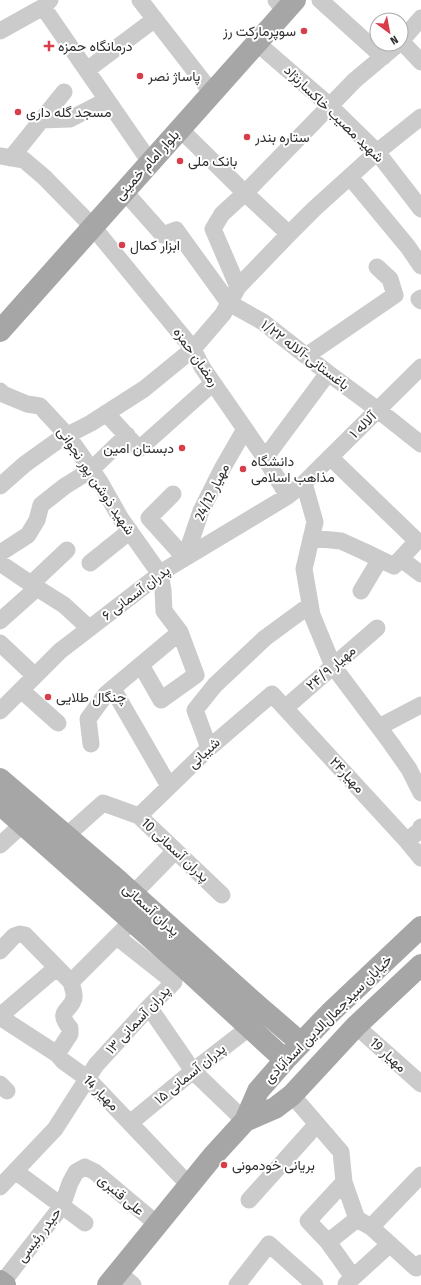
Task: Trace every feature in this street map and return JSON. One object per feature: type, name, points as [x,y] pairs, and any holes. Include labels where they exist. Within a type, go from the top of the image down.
[{"type":"main road","name":"بلوار امام خمینی","points":[[0,331],[257,43],[285,4]]},
{"type":"main road","name":"پدران آسمانی","points":[[0,779],[133,894],[301,1043]]},
{"type":"main road","name":"پدران آسمانی","points":[[0,804],[133,921],[285,1060]]},
{"type":"main road","name":"خیابان سیدجمال‌الدین اسدآبادی","points":[[245,1121],[258,1091],[285,1060],[330,1013],[421,926]]},
{"type":"main road","name":"خیابان سیدجمال‌الدین اسدآبادی","points":[[245,1121],[275,1108],[292,1095],[356,1026],[421,965]]},
{"type":"main road","points":[[267,1043],[274,1043],[280,1039],[283,1033],[282,1027]]},
{"type":"main road","points":[[119,1281],[157,1224],[213,1156],[245,1121]]},
{"type":"street","points":[[140,0],[212,93]]},
{"type":"street","points":[[320,0],[383,57]]},
{"type":"street","points":[[2,27],[46,3],[87,70],[150,162]]},
{"type":"street","points":[[409,32],[421,18]]},
{"type":"street","points":[[87,70],[155,19]]},
{"type":"street","name":"شهید مصیب خاکسارنژاد","points":[[257,43],[330,106],[377,152],[421,209]]},
{"type":"street","points":[[409,49],[421,62]]},
{"type":"street","points":[[238,287],[213,230],[222,214],[245,193],[355,80],[389,52]]},
{"type":"street","points":[[6,157],[41,120],[64,92]]},
{"type":"street","points":[[41,120],[70,119],[107,100]]},
{"type":"street","points":[[0,486],[25,464],[60,439],[91,423],[144,389],[192,349],[223,314],[238,287],[289,234],[377,152],[421,117]]},
{"type":"street","points":[[180,129],[289,234]]},
{"type":"street","name":"رمضان حمزه","points":[[6,157],[24,160],[44,177],[93,227],[192,349],[202,367],[265,458],[288,496]]},
{"type":"street","points":[[350,177],[408,247],[421,266]]},
{"type":"street","points":[[124,191],[163,235],[176,230],[229,303]]},
{"type":"street","points":[[306,356],[395,294],[390,279],[377,267]]},
{"type":"street","points":[[421,298],[419,299],[421,301]]},
{"type":"street","name":"باغستانی-آلاله ۱/۲۲","points":[[229,303],[262,321],[421,444]]},
{"type":"street","name":"آلاله ۱","points":[[304,483],[421,366]]},
{"type":"street","points":[[265,458],[328,373]]},
{"type":"street","points":[[106,413],[139,449],[213,383]]},
{"type":"street","name":"شهید ذوشن پور نجوانی","points":[[0,391],[3,394],[27,404],[40,406],[67,435],[160,574]]},
{"type":"street","name":"مهیار 24/12","points":[[185,558],[201,511],[222,469],[245,429]]},
{"type":"street","points":[[0,553],[28,535],[37,520],[41,505],[65,486],[91,470],[127,435]]},
{"type":"street","points":[[311,538],[341,541],[394,566],[417,541],[330,457]]},
{"type":"street","points":[[304,483],[315,522],[304,569],[312,615],[333,666],[379,727],[415,767],[421,793]]},
{"type":"street","name":"پدران آسمانی ۶","points":[[0,711],[60,651],[160,574],[288,496],[304,483]]},
{"type":"street","points":[[173,494],[149,518],[185,558]]},
{"type":"street","points":[[90,563],[130,531]]},
{"type":"street","points":[[0,621],[67,550]]},
{"type":"street","points":[[361,592],[380,559]]},
{"type":"street","points":[[401,559],[421,574]]},
{"type":"street","points":[[0,563],[64,605],[89,628]]},
{"type":"street","points":[[141,665],[162,700],[196,676],[180,632],[164,611],[163,590],[160,574]]},
{"type":"street","points":[[195,710],[215,685],[265,638],[310,605]]},
{"type":"street","name":"مهیار ۲۴/۹","points":[[285,708],[377,628]]},
{"type":"street","points":[[91,744],[88,719],[106,694],[180,632]]},
{"type":"street","points":[[0,643],[35,676]]},
{"type":"street","points":[[113,689],[169,786]]},
{"type":"street","points":[[21,690],[58,723]]},
{"type":"street","points":[[172,692],[195,710],[209,748]]},
{"type":"street","name":"مهیار۲۴","points":[[272,694],[421,858]]},
{"type":"street","name":"شیبانی","points":[[139,816],[209,748],[272,694]]},
{"type":"street","points":[[379,727],[421,705]]},
{"type":"street","name":"پدران آسمانی 10","points":[[66,836],[103,803],[139,816],[222,895]]},
{"type":"street","points":[[0,845],[23,824]]},
{"type":"street","points":[[407,841],[420,830],[421,827]]},
{"type":"street","points":[[133,894],[175,851]]},
{"type":"street","points":[[71,982],[133,921]]},
{"type":"street","points":[[0,951],[14,936],[20,934],[25,935],[71,982],[74,992],[74,999],[65,1011],[64,1016],[70,1028],[70,1034],[57,1054]]},
{"type":"street","name":"پدران آسمانی ۱۳","points":[[0,1187],[54,1129],[96,1065],[174,982],[117,936]]},
{"type":"street","points":[[0,1017],[56,968]]},
{"type":"street","points":[[149,1007],[192,1071],[245,1121]]},
{"type":"street","name":"مهیار 14","points":[[0,1017],[57,1054],[63,1061],[88,1079],[189,1185]]},
{"type":"street","name":"مهیار 19","points":[[356,1026],[421,1084]]},
{"type":"street","name":"پدران آسمانی ۱۵","points":[[130,1123],[192,1071],[250,1027]]},
{"type":"street","points":[[292,1095],[342,1152],[344,1182],[364,1223],[416,1268],[421,1263]]},
{"type":"street","points":[[250,1200],[317,1124]]},
{"type":"street","name":"حیدر رئیسی","points":[[2,1283],[62,1206],[70,1183],[76,1172],[85,1167]]},
{"type":"street","name":"علی قنبری","points":[[85,1167],[95,1172],[157,1224]]},
{"type":"street","points":[[15,1171],[85,1223]]},
{"type":"street","points":[[328,1242],[364,1223],[421,1175]]},
{"type":"street","points":[[344,1182],[308,1221],[328,1242],[349,1281],[390,1244]]},
{"type":"street","points":[[238,1285],[268,1244],[315,1285]]},
{"type":"place","name":"سوپرمارکت رز","points":[[304,31]]},
{"type":"place","name":"درمانگاه حمزه","points":[[49,46]]},
{"type":"place","name":"پاساژ نصر","points":[[140,76]]},
{"type":"place","name":"مسجد گله داری","points":[[18,112]]},
{"type":"place","name":"ستاره بندر","points":[[247,137]]},
{"type":"place","name":"بانک ملى","points":[[180,161]]},
{"type":"place","name":"ابزار کمال","points":[[122,245]]},
{"type":"place","name":"دبستان امین","points":[[182,448]]},
{"type":"place","name":"دانشگاه مذاهب اسلامی","points":[[243,469]]},
{"type":"place","name":"چنگال طلایی","points":[[48,697]]},
{"type":"place","name":"بریانی خودمونی","points":[[224,1165]]}]
